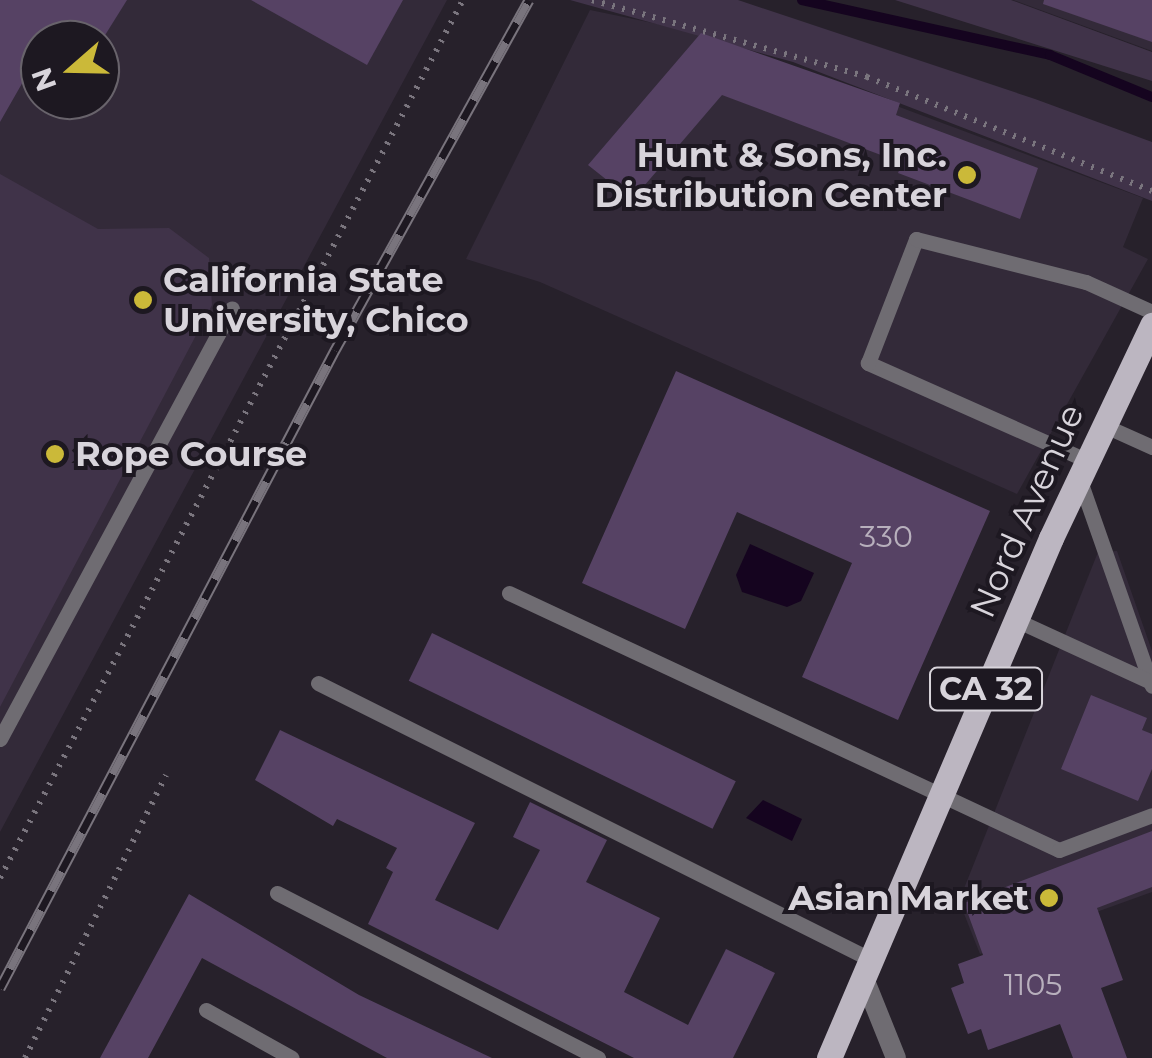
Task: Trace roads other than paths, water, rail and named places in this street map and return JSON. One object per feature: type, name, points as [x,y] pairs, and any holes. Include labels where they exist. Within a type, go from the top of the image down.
[{"type":"main road","name":"Nord Avenue","points":[[829,1058],[1082,469],[1152,325]]},
{"type":"street","points":[[866,968],[896,1058]]},
{"type":"lane","points":[[1151,684],[1082,469],[868,363],[916,239],[1086,282],[1152,312]]},
{"type":"lane","points":[[2,731],[232,308]]},
{"type":"lane","points":[[1103,425],[1152,447]]},
{"type":"lane","points":[[509,593],[1060,850],[1152,814]]},
{"type":"lane","points":[[1016,620],[1151,684]]},
{"type":"lane","points":[[318,683],[866,968]]},
{"type":"lane","points":[[277,893],[598,1058]]},
{"type":"lane","points":[[206,1010],[292,1058]]},
{"type":"waterway","points":[[802,0],[1050,55],[1152,97]]},
{"type":"railway","points":[[0,988],[335,350],[529,0]]},
{"type":"place","name":"Hunt & Sons, Inc. Distribution Center","points":[[967,175]]},
{"type":"place","name":"California State University, Chico","points":[[143,300]]},
{"type":"place","name":"Rope Course","points":[[55,454]]},
{"type":"place","name":"Asian Market","points":[[1049,898]]}]
